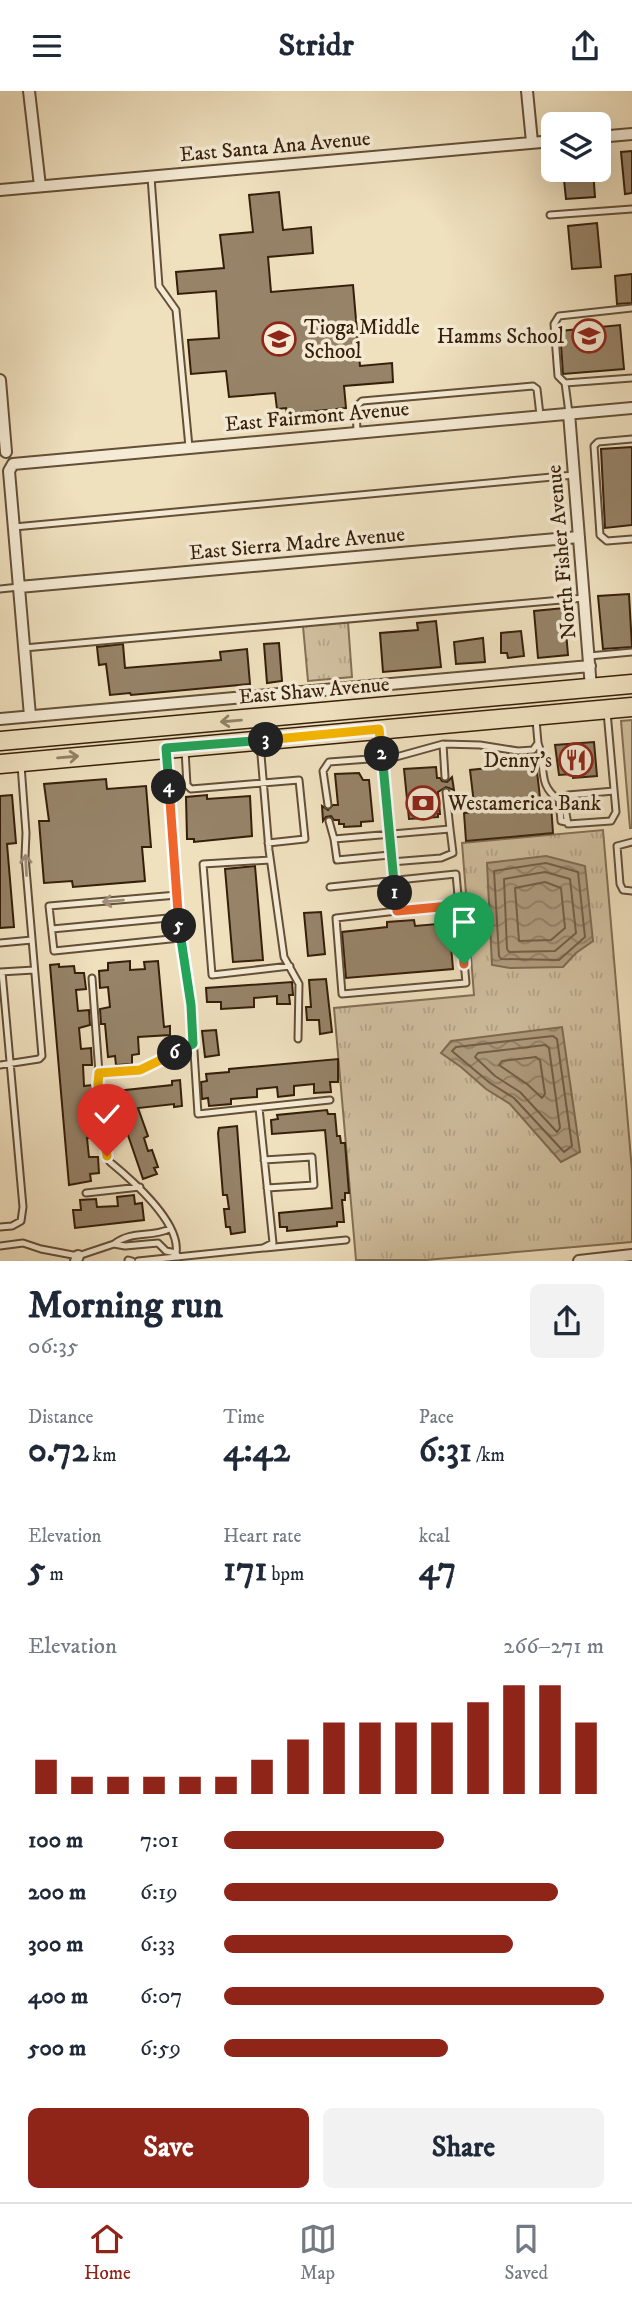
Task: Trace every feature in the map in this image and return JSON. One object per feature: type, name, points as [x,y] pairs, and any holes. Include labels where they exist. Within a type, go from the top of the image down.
[{"type":"main road","name":"East Shaw Avenue","points":[[0,741],[632,684]]},
{"type":"main road","points":[[379,729],[385,720],[395,717],[524,705],[567,690]]},
{"type":"main road","points":[[0,764],[632,707]]},
{"type":"main road","points":[[260,740],[290,727],[371,720],[375,718],[377,708]]},
{"type":"street","points":[[29,91],[40,186]]},
{"type":"street","points":[[527,91],[532,142]]},
{"type":"street","points":[[611,136],[632,134]]},
{"type":"street","name":"East Santa Ana Avenue","points":[[0,190],[541,142]]},
{"type":"street","points":[[0,380],[6,452]]},
{"type":"street","name":"East Fairmont Avenue","points":[[13,527],[9,471],[17,462],[632,408]]},
{"type":"street","name":"North Fisher Avenue","points":[[569,413],[592,688]]},
{"type":"street","points":[[13,527],[30,716]]},
{"type":"street","name":"East Sierra Madre Avenue","points":[[19,587],[579,537]]},
{"type":"street","points":[[0,719],[589,661]]},
{"type":"street","points":[[579,1261],[632,1255]]},
{"type":"lane","points":[[151,177],[159,286],[176,310],[189,447]]},
{"type":"lane","points":[[550,215],[632,209]]},
{"type":"lane","points":[[569,413],[565,383],[558,376],[554,324],[559,316],[632,308]]},
{"type":"lane","points":[[565,383],[632,378]]},
{"type":"lane","points":[[357,432],[356,407],[362,401],[376,399],[533,386],[537,389],[540,415]]},
{"type":"lane","points":[[632,439],[598,442],[594,446],[600,535],[607,541],[632,539]]},
{"type":"lane","points":[[13,527],[574,475]]},
{"type":"lane","points":[[0,589],[19,587]]},
{"type":"lane","points":[[24,648],[584,598]]},
{"type":"lane","points":[[589,661],[632,652]]},
{"type":"lane","points":[[536,715],[545,786],[548,792],[559,800],[561,821],[568,824],[611,821],[616,812],[607,709]]},
{"type":"lane","points":[[379,729],[397,911]]},
{"type":"lane","points":[[260,740],[261,781],[284,957],[299,984],[298,1039]]},
{"type":"lane","points":[[328,806],[323,771],[329,762],[396,757],[443,744],[480,745],[518,751],[533,750],[538,743]]},
{"type":"lane","points":[[443,744],[445,777]]},
{"type":"lane","points":[[184,747],[187,785],[191,789],[261,781],[299,780],[305,839],[268,843]]},
{"type":"lane","points":[[166,748],[180,939],[191,1005],[198,1114],[330,1100]]},
{"type":"lane","points":[[0,1065],[39,1059],[42,1056],[31,933],[21,762]]},
{"type":"lane","points":[[567,822],[563,798],[568,795],[614,791]]},
{"type":"lane","points":[[391,862],[441,858],[453,853],[446,792]]},
{"type":"lane","points":[[329,821],[337,860],[390,855]]},
{"type":"lane","points":[[334,839],[450,829]]},
{"type":"lane","points":[[632,842],[617,846],[620,884],[623,890],[632,891]]},
{"type":"lane","points":[[270,860],[203,864],[212,975],[290,966]]},
{"type":"lane","points":[[330,887],[456,874],[460,905],[466,983],[342,994],[336,918],[460,905]]},
{"type":"lane","points":[[177,895],[49,907],[54,951],[180,939]]},
{"type":"lane","points":[[52,929],[179,917]]},
{"type":"lane","points":[[0,943],[32,940]]},
{"type":"lane","points":[[0,1227],[12,1226],[21,1221],[23,1207],[1,972],[34,970]]},
{"type":"lane","points":[[92,978],[105,1149],[110,1162],[140,1187],[167,1223],[178,1244],[177,1255]]},
{"type":"lane","points":[[99,1073],[140,1070],[193,1044]]},
{"type":"lane","points":[[259,1108],[273,1243],[263,1248]]},
{"type":"lane","points":[[264,1160],[312,1157],[314,1185],[267,1188]]},
{"type":"lane","points":[[86,1193],[140,1187]]},
{"type":"lane","points":[[0,1246],[23,1243],[77,1258],[114,1244],[124,1236],[160,1233],[169,1229]]},
{"type":"lane","points":[[138,1261],[177,1255],[346,1241]]},
{"type":"lane","points":[[114,1244],[125,1246],[158,1243],[166,1251],[177,1255]]},
{"type":"green space","points":[[348,622],[352,677],[308,681],[303,626]]},
{"type":"green space","points":[[632,720],[632,828],[630,828],[621,721]]},
{"type":"green space","points":[[603,830],[632,1171],[632,1242],[426,1260],[356,1260],[334,1008],[474,995],[462,843]]},
{"type":"water","points":[[546,856],[585,866],[593,941],[563,967],[510,968],[492,965],[487,863]]},
{"type":"water","points":[[562,1027],[580,1152],[561,1162],[510,1104],[486,1089],[441,1053],[451,1041]]},
{"type":"building","points":[[632,151],[632,193],[625,194],[621,152]]},
{"type":"building","points":[[564,182],[594,182],[595,197],[566,199]]},
{"type":"building","points":[[279,192],[283,230],[311,227],[313,253],[268,257],[271,292],[353,285],[360,366],[392,363],[393,382],[344,386],[346,408],[287,414],[286,408],[277,409],[275,393],[229,397],[226,371],[191,374],[188,340],[219,338],[216,291],[178,294],[176,272],[224,268],[220,235],[253,232],[249,195]]},
{"type":"building","points":[[597,223],[601,267],[572,269],[568,226]]},
{"type":"building","points":[[632,274],[632,303],[617,304],[615,276]]},
{"type":"building","points":[[620,325],[624,369],[563,374],[560,331]]},
{"type":"building","points":[[632,447],[632,525],[605,528],[601,449]]},
{"type":"building","points":[[629,594],[632,647],[603,649],[598,596]]},
{"type":"building","points":[[564,608],[568,655],[538,658],[534,611]]},
{"type":"building","points":[[436,621],[441,667],[383,672],[380,633],[418,630],[417,623]]},
{"type":"building","points":[[521,631],[524,656],[508,658],[507,653],[501,653],[501,633]]},
{"type":"building","points":[[483,638],[485,662],[456,664],[454,642]]},
{"type":"building","points":[[279,643],[282,681],[267,683],[264,644]]},
{"type":"building","points":[[123,644],[125,668],[221,660],[220,652],[247,649],[250,684],[110,695],[106,664],[99,665],[97,647]]},
{"type":"building","name":"Denny's","points":[[594,742],[597,776],[573,778],[573,774],[559,775],[555,745]]},
{"type":"building","points":[[536,763],[541,806],[551,805],[553,833],[466,841],[464,813],[475,812],[470,770]]},
{"type":"building","name":"Westamerica Bank","points":[[436,767],[437,778],[447,782],[452,777],[454,790],[446,787],[438,792],[438,817],[409,819],[404,769]]},
{"type":"building","points":[[359,773],[363,780],[369,780],[373,821],[361,822],[361,826],[344,827],[344,824],[339,824],[339,820],[334,820],[331,816],[323,821],[322,806],[328,810],[333,805],[338,805],[335,774]]},
{"type":"building","points":[[106,779],[107,789],[146,786],[151,847],[142,847],[145,881],[73,887],[72,881],[44,883],[39,821],[49,821],[44,784]]},
{"type":"building","points":[[12,795],[16,843],[7,844],[14,927],[0,928],[0,796]]},
{"type":"building","points":[[207,795],[207,799],[250,796],[252,836],[194,842],[194,839],[187,839],[186,797]]},
{"type":"building","points":[[255,866],[263,960],[233,962],[225,869]]},
{"type":"building","points":[[321,912],[325,954],[308,956],[304,913]]},
{"type":"building","points":[[414,920],[415,926],[449,923],[453,969],[346,978],[342,932],[387,927],[387,922]]},
{"type":"building","points":[[130,961],[130,970],[145,969],[144,962],[158,961],[164,1027],[170,1026],[170,1035],[138,1037],[139,1054],[132,1055],[132,1064],[116,1065],[115,1056],[108,1057],[105,1024],[101,1024],[100,1009],[110,1007],[108,987],[100,988],[99,971],[108,970],[108,963]]},
{"type":"building","points":[[59,964],[59,967],[74,966],[75,973],[84,973],[86,989],[76,990],[78,1011],[89,1010],[90,1025],[79,1028],[81,1049],[91,1048],[92,1065],[83,1065],[84,1086],[92,1085],[93,1102],[84,1103],[86,1122],[95,1121],[96,1137],[87,1138],[89,1157],[98,1157],[99,1173],[90,1174],[91,1181],[69,1185],[50,965]]},
{"type":"building","points":[[326,979],[332,1032],[320,1034],[319,1020],[307,1020],[306,1007],[311,1007],[309,980]]},
{"type":"building","points":[[292,982],[293,995],[289,995],[290,1004],[277,1004],[277,996],[254,998],[254,1007],[221,1009],[221,1002],[207,1002],[206,988]]},
{"type":"building","points":[[216,1030],[219,1055],[205,1057],[202,1031]]},
{"type":"building","points":[[338,1059],[338,1082],[330,1082],[331,1092],[314,1093],[314,1084],[294,1086],[294,1095],[278,1097],[277,1087],[257,1089],[257,1097],[231,1099],[231,1104],[209,1106],[208,1098],[202,1099],[201,1082],[207,1081],[206,1074],[229,1072],[229,1069]]},
{"type":"building","points":[[180,1080],[182,1106],[174,1107],[174,1104],[138,1108],[148,1136],[144,1138],[148,1151],[152,1150],[158,1167],[154,1168],[157,1174],[143,1179],[119,1109],[115,1110],[115,1105],[108,1106],[107,1092],[172,1085],[172,1081]]},
{"type":"building","points":[[327,1110],[328,1114],[335,1114],[337,1136],[340,1136],[341,1143],[345,1143],[349,1193],[345,1193],[345,1200],[342,1200],[344,1222],[337,1222],[337,1226],[287,1231],[287,1227],[280,1227],[279,1213],[332,1208],[325,1130],[272,1134],[271,1120],[278,1119],[277,1115]]},
{"type":"building","points":[[237,1126],[245,1232],[231,1234],[230,1227],[226,1227],[224,1209],[229,1209],[227,1195],[223,1195],[218,1133],[219,1128]]},
{"type":"building","points":[[134,1195],[135,1204],[142,1203],[144,1220],[75,1228],[73,1210],[81,1210],[80,1200],[96,1199],[97,1207],[118,1206],[117,1197]]},
{"type":"place","name":"Hamms School","points":[[589,336]]},
{"type":"place","name":"Tioga Middle School","points":[[279,339]]},
{"type":"place","name":"Denny's","points":[[576,760]]},
{"type":"place","name":"Westamerica Bank","points":[[423,803]]},
{"type":"route","points":[[107,1156],[99,1073],[140,1070],[193,1044],[191,1005],[180,939],[166,748],[379,729],[397,911],[460,905],[464,964]]}]
